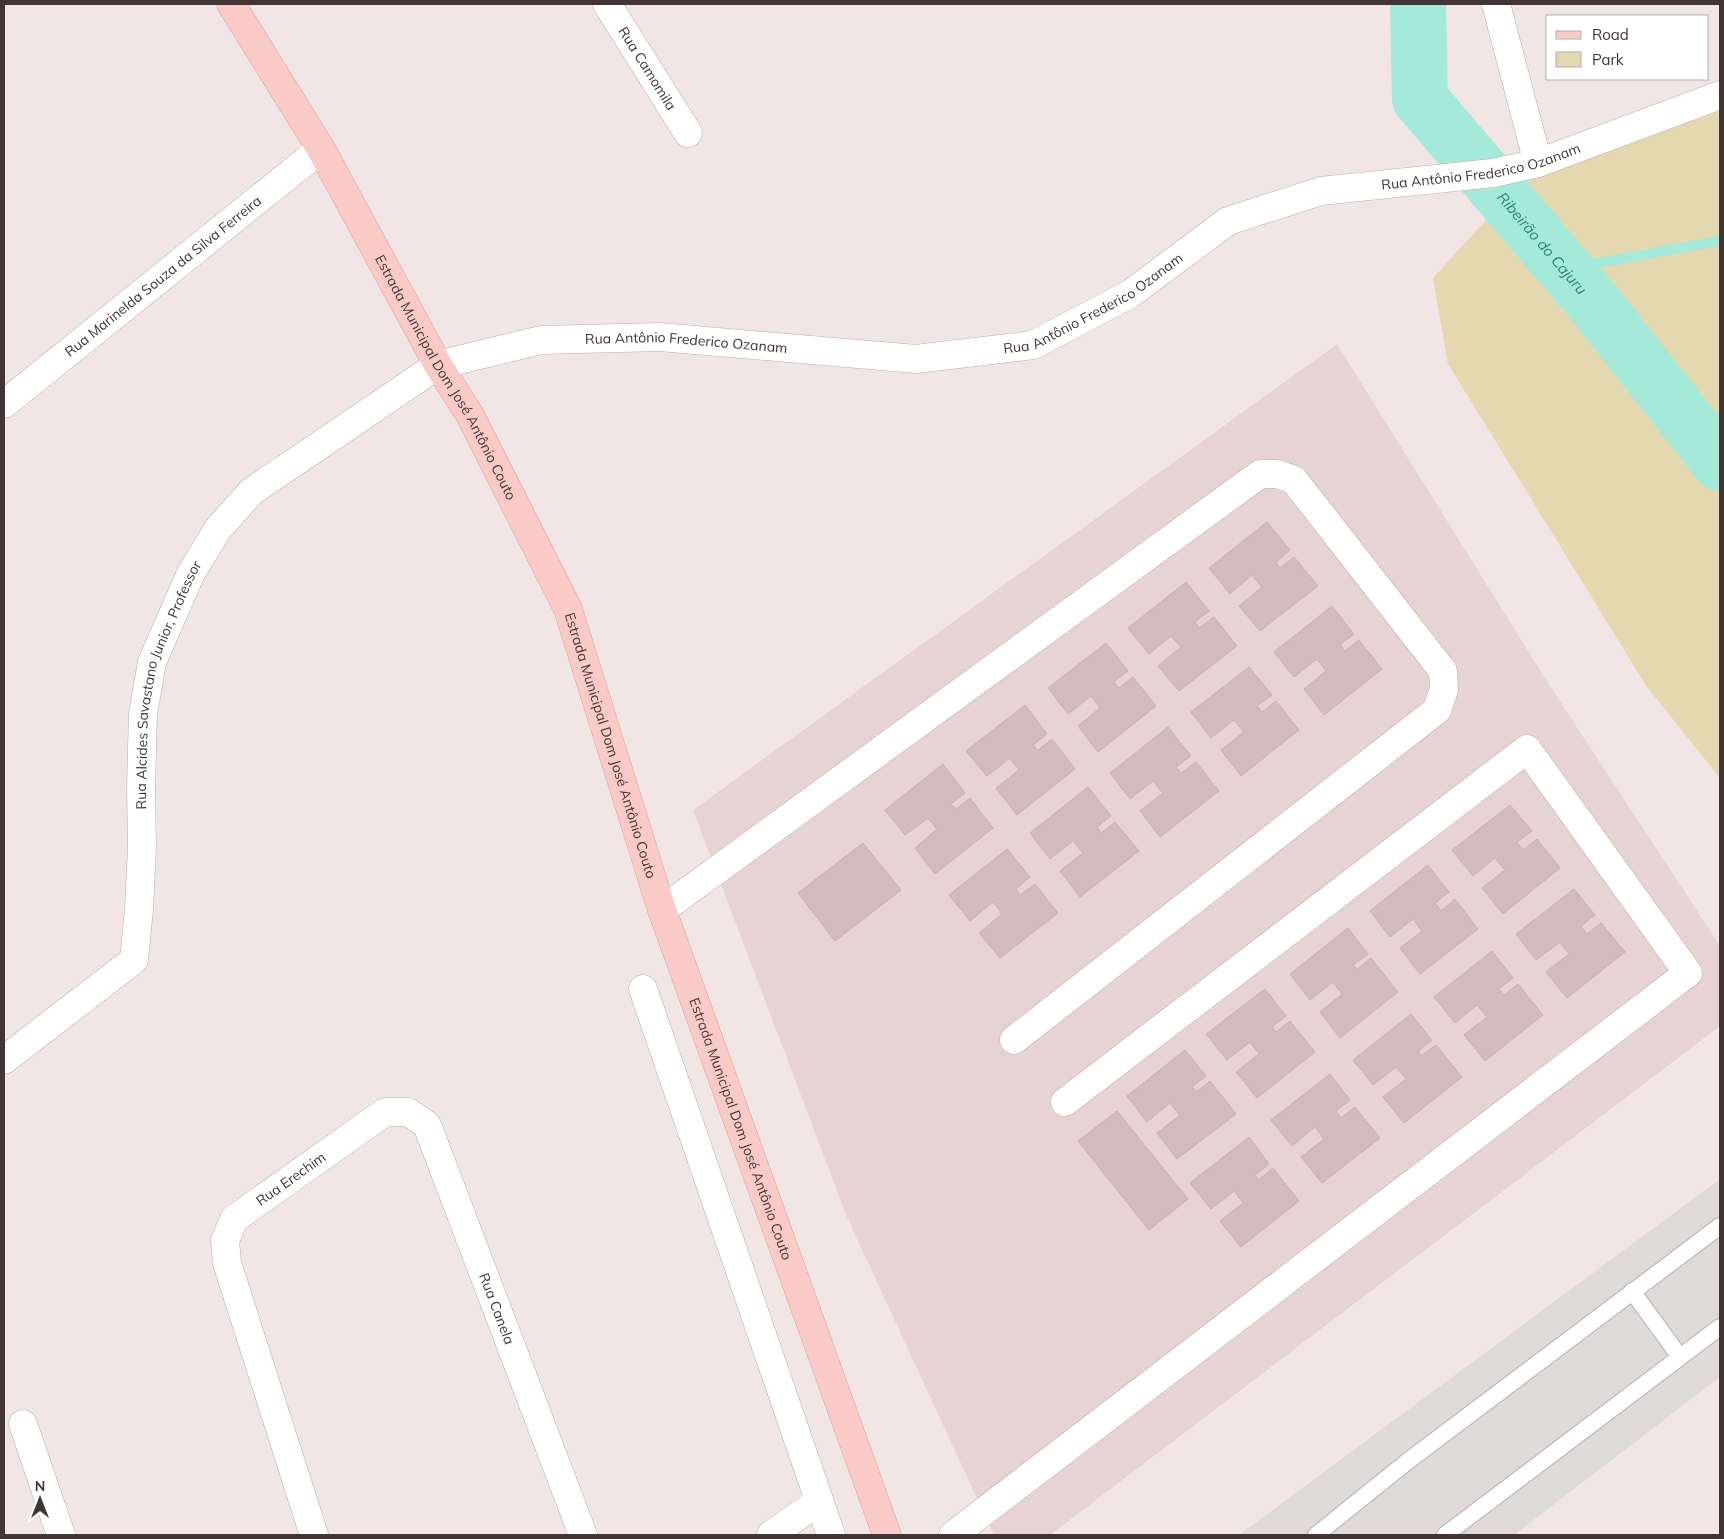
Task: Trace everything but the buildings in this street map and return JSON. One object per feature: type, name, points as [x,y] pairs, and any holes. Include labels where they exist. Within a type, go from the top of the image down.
[{"type":"main road","name":"Estrada Municipal Dom José Antônio Couto","points":[[231,4],[321,149],[438,365],[470,415],[568,609],[662,910],[887,1535]]},
{"type":"street","name":"Rua Camomila","points":[[607,4],[688,134]]},
{"type":"street","points":[[1496,4],[1538,163]]},
{"type":"street","name":"Rua Antônio Frederico Ozanam","points":[[438,365],[541,340],[660,337],[916,359],[1033,345],[1130,294],[1228,221],[1321,191],[1493,173],[1538,163],[1720,95]]},
{"type":"street","name":"Rua Marinelda Souza da Silva Ferreira","points":[[4,404],[321,149]]},
{"type":"street","name":"Rua Alcides Savastano Junior, Professor","points":[[4,1060],[134,960],[141,874],[143,714],[152,662],[192,573],[218,529],[251,492],[438,365]]},
{"type":"street","points":[[662,910],[1260,474],[1277,474],[1294,480],[1443,672],[1444,689],[1437,710],[1014,1040]]},
{"type":"street","points":[[953,1535],[1688,973],[1527,749],[1065,1102]]},
{"type":"street","points":[[643,989],[831,1535]]},
{"type":"street","name":"Rua Erechim","points":[[314,1535],[227,1263],[225,1241],[234,1219],[384,1112]]},
{"type":"street","name":"Rua Canela","points":[[384,1112],[408,1112],[427,1125],[583,1535]]},
{"type":"street","points":[[22,1424],[61,1535]]},
{"type":"street","points":[[771,1535],[819,1502]]},
{"type":"lane","points":[[1316,1535],[1408,1461],[1720,1226]]},
{"type":"lane","points":[[1632,1292],[1680,1357]]},
{"type":"lane","points":[[1446,1535],[1720,1327]]},
{"type":"shaded area","points":[[1337,344],[1546,680],[1720,946],[1720,1026],[1050,1535],[994,1535],[847,1217],[693,810]]},
{"type":"shaded area","points":[[1720,1179],[1720,1377],[1514,1535],[1239,1535]]},
{"type":"green space","points":[[1720,95],[1720,778],[1647,687],[1448,364],[1433,278],[1538,163]]},
{"type":"waterway","name":"Ribeirão do Cajuru","points":[[1418,4],[1420,99],[1594,303],[1720,463]]},
{"type":"waterway","points":[[1565,269],[1720,241]]}]
